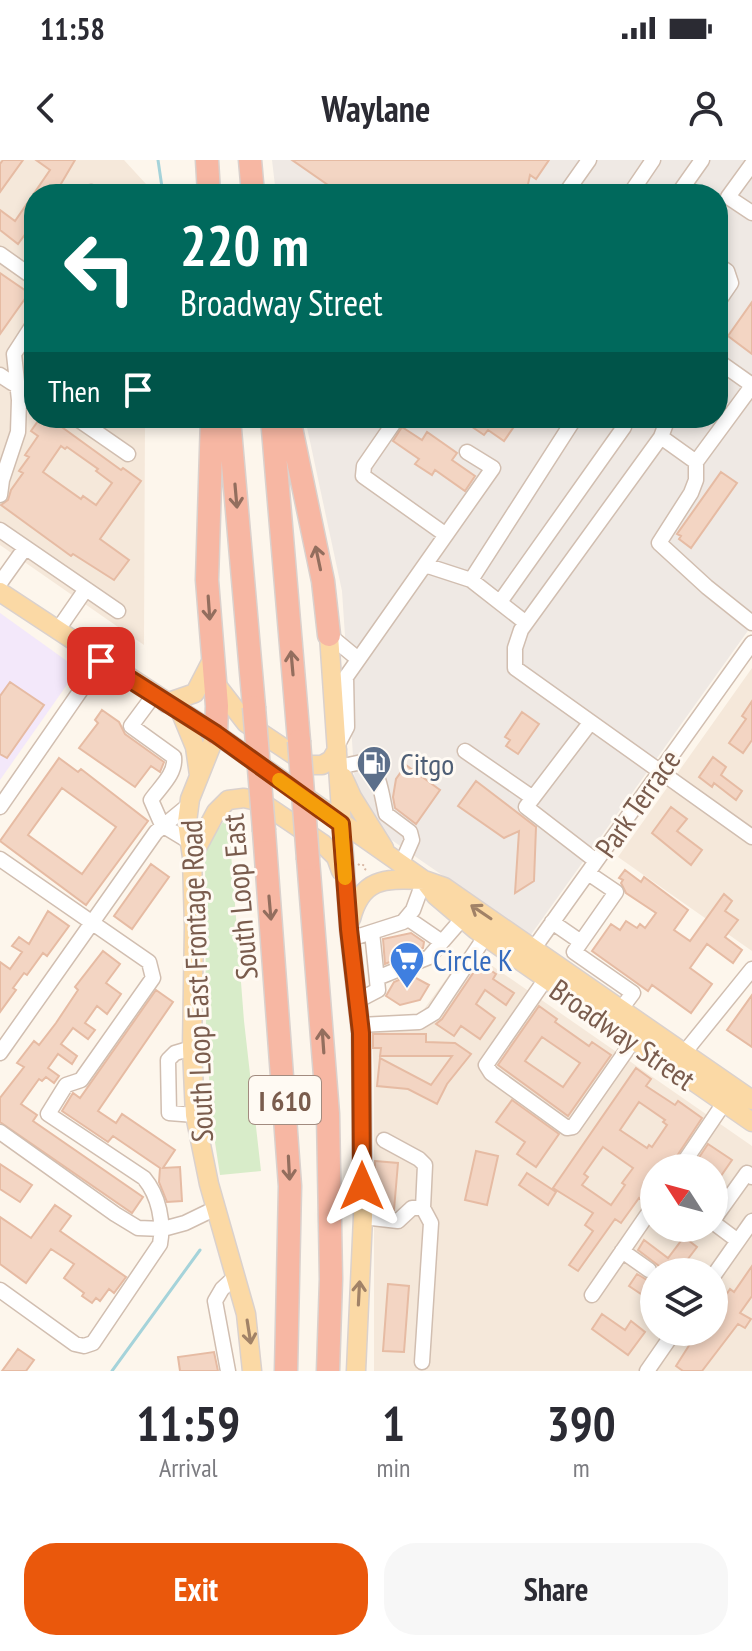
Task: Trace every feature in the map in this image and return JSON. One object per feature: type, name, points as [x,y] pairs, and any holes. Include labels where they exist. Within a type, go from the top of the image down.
[{"type":"highway","points":[[207,160],[208,184]]},
{"type":"highway","points":[[250,160],[252,184]]},
{"type":"highway","points":[[212,428],[207,580],[216,734]]},
{"type":"highway","name":"South Loop East","points":[[230,428],[290,1186],[286,1371]]},
{"type":"highway","name":"I 610","points":[[273,428],[328,1114],[331,1279],[328,1371]]},
{"type":"highway","points":[[291,428],[323,581],[329,635]]},
{"type":"main road","name":"Broadway Street","points":[[0,592],[216,734],[424,880],[444,887],[752,1100]]},
{"type":"main road","points":[[329,635],[345,885],[360,1025],[363,1217],[356,1371]]},
{"type":"main road","points":[[199,778],[195,747],[167,704],[195,693],[213,658]]},
{"type":"main road","points":[[215,683],[246,723],[309,765],[322,765],[338,754]]},
{"type":"main road","name":"South Loop East Frontage Road","points":[[216,734],[190,804],[187,822],[191,849],[195,1115],[197,1136],[248,1326],[252,1371]]},
{"type":"main road","points":[[338,754],[352,797],[371,829],[396,861]]},
{"type":"main road","points":[[191,849],[228,800],[244,798],[261,802],[323,844],[336,857],[345,885]]},
{"type":"main road","points":[[349,934],[355,902],[367,889],[386,879],[424,880]]},
{"type":"main road","name":"Broadway Street","points":[[424,880],[436,896],[485,937],[752,1122]]},
{"type":"street","points":[[572,184],[589,160]]},
{"type":"street","points":[[637,184],[653,160]]},
{"type":"street","points":[[685,184],[702,160]]},
{"type":"street","points":[[752,164],[728,197],[752,213]]},
{"type":"street","points":[[0,254],[24,269]]},
{"type":"street","points":[[0,484],[18,432],[14,354],[24,338]]},
{"type":"street","points":[[728,368],[752,386],[728,419]]},
{"type":"street","points":[[0,375],[24,388]]},
{"type":"street","points":[[90,428],[128,454]]},
{"type":"street","points":[[390,428],[364,466],[363,476],[446,535]]},
{"type":"street","points":[[471,580],[569,428]]},
{"type":"street","points":[[500,602],[623,428]]},
{"type":"street","points":[[664,428],[661,437],[526,623],[515,648],[515,668],[752,837]]},
{"type":"street","points":[[721,428],[696,462],[696,480],[691,493],[659,543],[752,623]]},
{"type":"street","points":[[661,437],[696,462]]},
{"type":"street","points":[[396,861],[412,840],[410,832],[386,814],[382,791],[370,762],[338,754],[347,727],[346,677],[493,468],[467,452]]},
{"type":"street","points":[[0,530],[118,611]]},
{"type":"street","points":[[0,583],[25,548]]},
{"type":"street","points":[[425,565],[471,580],[526,623]]},
{"type":"street","points":[[57,631],[86,589]]},
{"type":"street","points":[[329,635],[358,659]]},
{"type":"street","name":"Park Terrace","points":[[522,964],[752,643]]},
{"type":"street","points":[[0,807],[101,661]]},
{"type":"street","points":[[167,704],[131,726],[174,757],[175,766],[171,774],[151,800],[162,825],[191,849]]},
{"type":"street","points":[[590,723],[526,807],[616,892],[574,952],[633,993],[621,1009]]},
{"type":"street","points":[[465,751],[533,798]]},
{"type":"street","points":[[171,774],[199,778]]},
{"type":"street","points":[[0,1053],[162,825],[190,804]]},
{"type":"street","points":[[371,829],[386,814]]},
{"type":"street","points":[[0,859],[149,962],[153,978],[81,1080],[66,1085],[48,1114],[144,1178],[153,1188],[163,1229],[160,1244],[93,1343],[84,1346],[75,1344],[0,1290]]},
{"type":"street","points":[[349,934],[372,932],[403,922],[413,910],[424,880]]},
{"type":"street","points":[[407,918],[442,942]]},
{"type":"street","points":[[377,978],[429,957],[462,919]]},
{"type":"street","points":[[552,922],[581,942]]},
{"type":"street","points":[[357,1001],[378,990],[372,932]]},
{"type":"street","points":[[360,1025],[419,1022],[434,1013],[485,937]]},
{"type":"street","points":[[684,1053],[752,969]]},
{"type":"street","points":[[545,980],[486,1065],[491,1073],[567,1128],[573,1127],[633,1041]]},
{"type":"street","points":[[689,1154],[724,1103]]},
{"type":"street","points":[[0,1132],[138,1228],[163,1229],[185,1223],[216,1208]]},
{"type":"street","points":[[384,1140],[425,1165],[423,1208],[431,1223],[422,1362]]},
{"type":"street","points":[[728,1202],[750,1172]]},
{"type":"street","points":[[363,1217],[398,1221],[412,1208],[423,1208]]},
{"type":"street","points":[[726,1258],[752,1221]]},
{"type":"street","points":[[592,1295],[640,1225]]},
{"type":"street","points":[[728,1233],[738,1241]]},
{"type":"street","points":[[622,1251],[640,1264]]},
{"type":"street","points":[[228,1371],[215,1301],[236,1276]]},
{"type":"street","points":[[647,1371],[664,1346]]},
{"type":"path","points":[[363,867],[364,859]]},
{"type":"path","points":[[354,861],[375,877]]},
{"type":"shaded area","points":[[0,160],[124,160],[146,184],[24,184],[24,428],[145,428],[144,645],[0,545]]},
{"type":"shaded area","points":[[272,160],[752,160],[752,625],[530,936],[357,816],[342,591],[307,428],[728,428],[728,184],[275,184]]},
{"type":"shaded area","points":[[0,613],[78,669],[0,780]]},
{"type":"shaded area","points":[[752,668],[752,951],[618,857]]},
{"type":"shaded area","points":[[468,949],[752,1146],[752,1371],[374,1371],[374,1071],[371,1023],[419,1016]]},
{"type":"green space","points":[[228,814],[244,1021],[261,1171],[220,1175],[212,1123],[206,1029],[205,850]]},
{"type":"building","points":[[3,160],[23,160],[0,192],[0,164]]},
{"type":"building","points":[[36,160],[75,160],[61,184],[40,184],[50,170]]},
{"type":"building","points":[[292,160],[549,160],[536,179],[530,175],[528,184],[327,184]]},
{"type":"building","points":[[24,208],[24,236],[18,244],[0,230],[0,210],[15,221]]},
{"type":"building","points":[[0,273],[24,290],[24,300],[0,334]]},
{"type":"building","points":[[752,302],[752,354],[728,336]]},
{"type":"building","points":[[33,428],[63,428],[141,481],[100,539],[129,560],[114,580],[73,554],[71,556],[1,505],[8,500],[23,473],[19,471],[29,457],[25,455],[38,436],[31,431]],"holes":[[[61,446],[67,447],[112,483],[96,505],[83,496],[81,499],[43,472]]]},
{"type":"building","points":[[401,428],[422,440],[427,432],[457,453],[452,460],[475,476],[465,491],[435,470],[432,475],[415,464],[419,459],[393,441]]},
{"type":"building","points":[[474,428],[513,428],[504,441],[488,430],[484,435]]},
{"type":"building","points":[[721,472],[737,483],[691,548],[677,534]]},
{"type":"building","points":[[10,682],[44,705],[7,758],[0,754],[0,696]]},
{"type":"building","points":[[752,701],[752,740],[743,753],[729,743],[746,719],[742,716]]},
{"type":"building","points":[[102,710],[119,722],[125,734],[164,762],[160,772],[151,766],[135,787],[79,748],[98,723],[95,720]]},
{"type":"building","points":[[522,712],[539,724],[518,754],[506,746],[510,740],[505,737]]},
{"type":"building","points":[[713,757],[726,767],[721,775],[742,791],[736,800],[714,783],[712,787],[699,777]]},
{"type":"building","points":[[59,758],[78,772],[81,769],[148,821],[86,905],[0,841]],"holes":[[[62,788],[116,827],[82,874],[28,835]]]},
{"type":"building","points":[[406,765],[440,790],[416,824],[395,808],[393,797],[396,779]]},
{"type":"building","points":[[476,781],[536,827],[534,881],[515,893],[519,831],[504,838],[458,806]]},
{"type":"building","points":[[671,807],[687,819],[677,831],[702,850],[691,865],[652,833]]},
{"type":"building","points":[[151,864],[169,877],[132,929],[114,916]]},
{"type":"building","points":[[625,870],[641,882],[644,877],[688,910],[674,930],[690,941],[724,894],[732,901],[725,911],[738,920],[725,937],[742,950],[733,963],[707,944],[690,968],[712,984],[691,1013],[652,985],[648,991],[592,951],[611,924],[620,930],[626,921],[637,928],[640,924],[645,928],[656,913],[626,893],[621,883],[623,880],[619,878]]},
{"type":"building","points":[[48,911],[69,926],[47,956],[43,953],[27,975],[24,973],[0,1012],[0,962],[10,969],[22,952],[12,946],[19,937],[29,944]]},
{"type":"building","points":[[411,933],[424,942],[423,948],[385,964],[383,939]]},
{"type":"building","points":[[103,951],[120,964],[106,983],[121,994],[107,1014],[97,1006],[85,1023],[95,1030],[88,1039],[73,1028],[61,1044],[77,1056],[72,1064],[58,1054],[48,1068],[59,1076],[54,1083],[46,1077],[42,1081],[39,1079],[21,1104],[37,1115],[33,1121],[143,1197],[132,1213],[0,1122],[0,1098],[24,1067],[17,1063],[34,1041],[39,1045],[56,1023],[78,990],[75,987]]},
{"type":"building","points":[[480,963],[496,974],[493,979],[514,993],[506,1005],[485,990],[476,1004],[495,1018],[480,1039],[461,1026],[454,1036],[436,1024]]},
{"type":"building","name":"Circle K","points":[[415,973],[414,977],[429,985],[420,1000],[400,1005],[386,996],[394,982]]},
{"type":"building","points":[[156,990],[173,1002],[98,1111],[116,1123],[122,1114],[175,1150],[163,1168],[180,1167],[182,1201],[167,1202],[159,1182],[160,1168],[113,1136],[108,1142],[62,1111],[73,1093],[80,1098]]},
{"type":"building","points":[[752,995],[752,1047],[727,1030]]},
{"type":"building","points":[[539,1006],[557,1019],[555,1022],[589,1046],[592,1042],[611,1055],[568,1116],[498,1065]],"holes":[[[542,1037],[580,1063],[563,1087],[525,1061]]]},
{"type":"building","points":[[373,1034],[426,1034],[426,1042],[455,1043],[471,1054],[447,1084],[437,1104],[408,1089],[377,1086],[380,1058],[431,1085],[452,1056],[380,1056],[381,1048],[373,1048]]},
{"type":"building","points":[[636,1068],[651,1079],[646,1086],[675,1105],[678,1101],[702,1118],[678,1154],[640,1154],[640,1199],[621,1223],[615,1219],[578,1271],[569,1265],[593,1231],[585,1225],[593,1213],[553,1188]],"holes":[[[639,1102],[665,1120],[663,1122],[667,1125],[652,1147],[649,1145],[647,1148],[620,1130]],[[603,1147],[633,1168],[611,1205],[582,1185],[588,1177],[584,1174]]]},
{"type":"building","points":[[512,1100],[559,1134],[536,1167],[517,1154],[525,1142],[496,1122]]},
{"type":"building","points":[[708,1144],[723,1154],[701,1154]]},
{"type":"building","points":[[476,1151],[498,1156],[487,1205],[465,1200]]},
{"type":"building","points":[[375,1161],[398,1163],[394,1210],[375,1208]]},
{"type":"building","points":[[0,1164],[32,1185],[20,1202],[0,1189]]},
{"type":"building","points":[[527,1173],[556,1192],[548,1205],[519,1185]]},
{"type":"building","points":[[55,1205],[71,1216],[60,1231],[126,1277],[114,1293],[109,1289],[100,1301],[96,1298],[92,1303],[64,1278],[74,1264],[51,1249],[26,1283],[0,1264],[0,1217],[31,1238]]},
{"type":"building","points":[[643,1242],[668,1258],[649,1258],[638,1250]]},
{"type":"building","points":[[680,1242],[690,1242],[697,1247],[689,1258],[668,1258]]},
{"type":"building","points":[[752,1266],[752,1296],[740,1313],[751,1319],[745,1328],[738,1324],[728,1337],[728,1292],[730,1289],[734,1292]]},
{"type":"building","points":[[637,1274],[640,1276],[640,1293],[629,1286]]},
{"type":"building","points":[[388,1284],[409,1286],[404,1352],[383,1351]]},
{"type":"building","points":[[602,1314],[625,1330],[631,1321],[640,1328],[640,1339],[628,1355],[592,1329]]},
{"type":"building","points":[[689,1346],[721,1346],[702,1371],[683,1371],[676,1366]]},
{"type":"building","points":[[18,1349],[34,1360],[26,1371],[2,1371]]},
{"type":"building","points":[[214,1352],[218,1371],[180,1371],[178,1357]]},
{"type":"waterway","points":[[158,160],[162,184]]},
{"type":"waterway","points":[[112,1371],[200,1250]]},
{"type":"slow traffic","points":[[279,780],[341,824],[345,878]]},
{"type":"place","name":"Citgo","points":[[374,794]]},
{"type":"place","name":"Circle K","points":[[407,990]]},
{"type":"route","points":[[101,661],[216,734],[341,824],[361,1033],[362,1186]]}]
